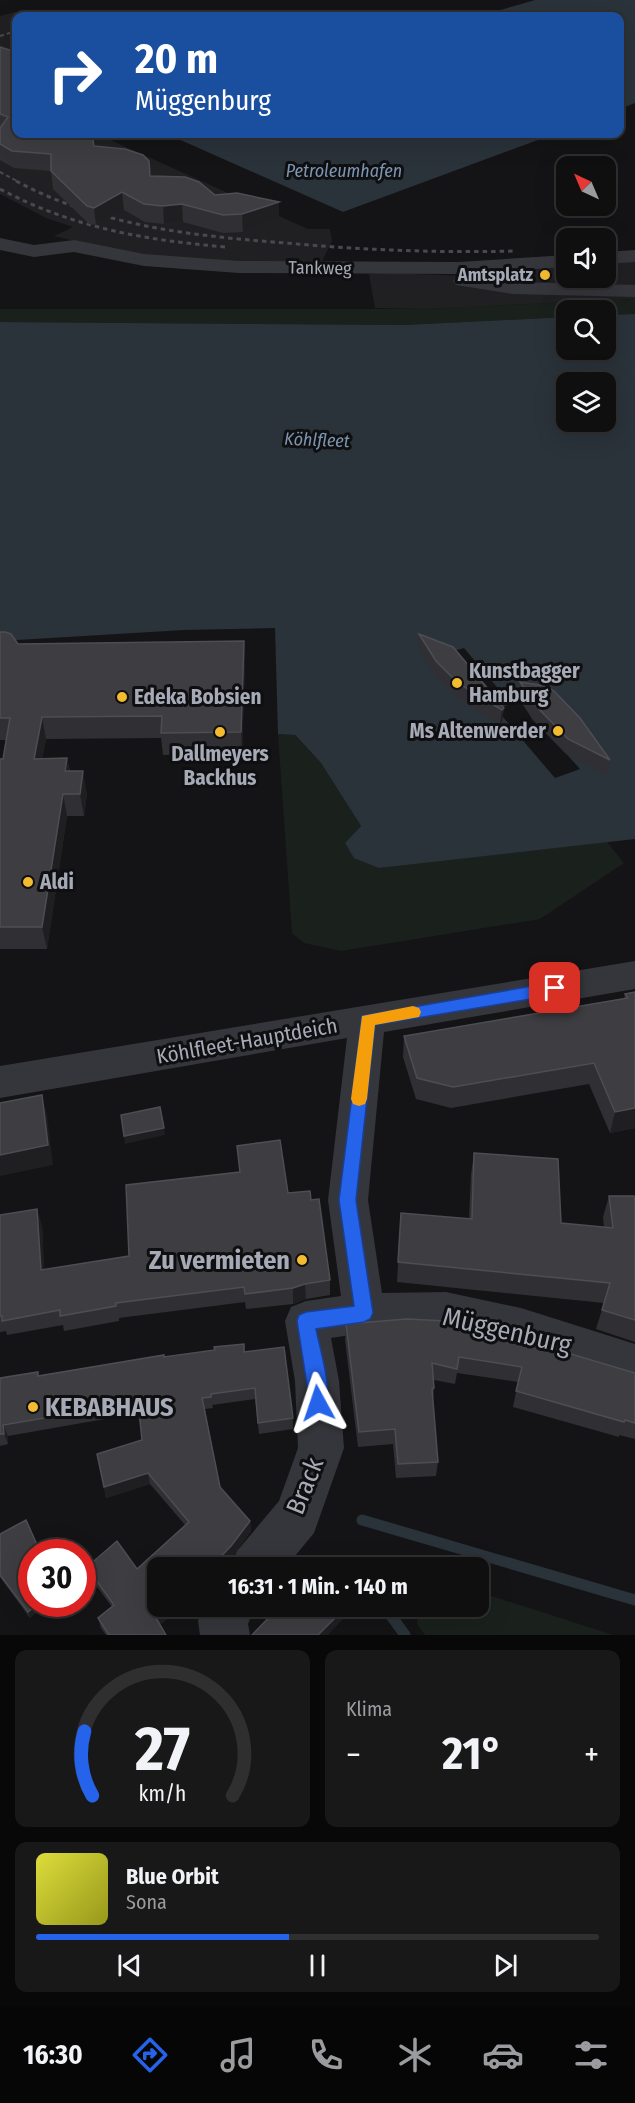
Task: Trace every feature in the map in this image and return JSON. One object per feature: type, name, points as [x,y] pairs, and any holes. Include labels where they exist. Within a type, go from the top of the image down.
[{"type":"street","name":"Tankweg","points":[[0,244],[34,251],[74,246],[144,260],[239,267],[447,268],[556,262]]},
{"type":"street","points":[[616,257],[635,256]]},
{"type":"street","points":[[462,281],[513,288],[635,291]]},
{"type":"street","name":"Köhlfleet-Hauptdeich","points":[[0,1082],[635,975]]},
{"type":"street","points":[[364,1313],[348,1200],[367,1020]]},
{"type":"street","name":"Müggenburg","points":[[306,1321],[364,1313],[446,1312],[521,1329],[635,1365]]},
{"type":"street","name":"Brack","points":[[263,1557],[297,1516],[321,1448],[317,1381],[306,1321]]},
{"type":"street","points":[[225,1617],[223,1621],[225,1635]]},
{"type":"shaded area","points":[[12,13],[12,138],[106,138],[308,229],[330,229],[332,241],[321,263],[221,261],[153,256],[99,247],[54,236],[73,227],[46,218],[0,194],[0,16]]},
{"type":"shaded area","points":[[635,260],[635,299],[556,300],[556,303],[426,309],[375,308],[369,274],[490,277],[518,268],[556,266],[556,288],[616,288],[616,261]]},
{"type":"shaded area","points":[[635,299],[635,314],[616,315],[616,300],[614,300]]},
{"type":"shaded area","points":[[556,303],[556,318],[405,325],[0,322],[0,309],[426,309]]},
{"type":"shaded area","points":[[278,734],[294,735],[321,763],[361,826],[345,844],[379,868],[607,842],[624,863],[540,919],[341,951],[304,943],[292,933]]},
{"type":"shaded area","points":[[489,1595],[613,1635],[425,1635],[417,1624],[417,1617],[489,1617]]},
{"type":"water","points":[[535,0],[635,0],[635,103],[624,107],[624,12],[494,12]]},
{"type":"water","name":"Petroleumhafen","points":[[176,138],[543,138],[343,212]]},
{"type":"water","name":"Köhlfleet","points":[[635,314],[635,839],[379,868],[354,858],[345,843],[361,826],[321,763],[295,735],[278,734],[275,628],[184,630],[0,641],[0,322],[405,325],[556,318],[556,360],[616,360],[616,315]]},
{"type":"pier","points":[[464,648],[507,699],[490,704],[448,653]]},
{"type":"pier","points":[[519,701],[580,769],[555,778],[496,709]]},
{"type":"building","points":[[0,47],[12,51],[12,138],[93,138],[94,146],[125,149],[143,155],[149,161],[150,176],[185,177],[199,182],[215,195],[237,193],[279,202],[242,214],[223,215],[182,204],[163,206],[144,204],[122,192],[94,208],[87,206],[51,171],[51,154],[12,151],[0,144],[0,128],[8,117],[0,114]]},
{"type":"building","points":[[0,632],[11,634],[18,644],[244,641],[241,732],[161,733],[162,716],[42,717],[34,759],[67,758],[65,771],[83,771],[80,794],[63,794],[42,927],[0,927],[0,759],[3,759],[10,718],[0,718]]},
{"type":"building","points":[[419,634],[453,647],[504,708],[502,710],[458,683],[436,661]]},
{"type":"building","points":[[520,682],[546,686],[554,691],[580,718],[610,760],[568,739],[534,704]]},
{"type":"building","points":[[635,992],[635,1108],[615,1112],[594,1063],[453,1087],[417,1078],[404,1036],[628,998],[625,994]]},
{"type":"building","points":[[42,1095],[48,1145],[0,1155],[0,1103]]},
{"type":"building","points":[[160,1107],[164,1128],[124,1136],[121,1115]]},
{"type":"building","points":[[280,1140],[288,1193],[310,1191],[311,1200],[319,1199],[330,1280],[293,1288],[245,1294],[244,1287],[116,1303],[116,1306],[60,1316],[60,1310],[2,1321],[2,1316],[0,1316],[0,1215],[37,1209],[41,1270],[129,1256],[126,1185],[240,1172],[237,1146]]},
{"type":"building","points":[[474,1153],[558,1159],[561,1223],[613,1228],[609,1196],[634,1196],[635,1320],[602,1310],[610,1283],[398,1262],[401,1213],[472,1219]]},
{"type":"building","points":[[407,1319],[465,1322],[510,1333],[510,1336],[635,1373],[635,1423],[625,1420],[624,1422],[516,1391],[522,1367],[459,1357],[457,1369],[432,1363],[438,1462],[398,1464],[395,1429],[359,1432],[346,1324]]},
{"type":"building","points":[[244,1344],[244,1352],[284,1347],[293,1418],[258,1423],[255,1388],[211,1394],[211,1397],[202,1398],[220,1487],[250,1521],[220,1557],[150,1557],[189,1522],[148,1473],[104,1487],[97,1454],[142,1440],[138,1402],[3,1425],[4,1434],[0,1434],[0,1378],[38,1372],[38,1376],[164,1355],[164,1357],[215,1350],[214,1347]]},
{"type":"building","points":[[26,1520],[34,1539],[18,1539],[18,1599],[0,1575],[0,1534]]},
{"type":"building","points":[[117,1541],[137,1569],[147,1560],[147,1617],[157,1617],[166,1635],[109,1635],[98,1618],[114,1605],[96,1580],[96,1559]]},
{"type":"building","points":[[269,1617],[336,1617],[318,1635],[252,1635]]},
{"type":"waterway","points":[[362,1520],[635,1600]]},
{"type":"waterway","points":[[392,1617],[405,1635]]},
{"type":"railway","points":[[0,36],[12,32]]},
{"type":"railway","points":[[0,172],[19,182]]},
{"type":"railway","points":[[16,181],[81,209],[114,219],[216,237],[372,249],[515,251]]},
{"type":"railway","points":[[0,189],[55,214],[82,223],[138,236],[226,247]]},
{"type":"slow traffic","points":[[359,1099],[367,1020],[413,1012]]},
{"type":"place","name":"Amtsplatz","points":[[545,275]]},
{"type":"place","name":"Kunstbagger Hamburg","points":[[457,683]]},
{"type":"place","name":"Edeka Bobsien","points":[[122,697]]},
{"type":"place","name":"Ms Altenwerder","points":[[558,731]]},
{"type":"place","name":"Dallmeyers Backhus","points":[[220,732]]},
{"type":"place","name":"Aldi","points":[[28,882]]},
{"type":"place","name":"Zu vermieten","points":[[302,1260]]},
{"type":"place","name":"KEBABHAUS","points":[[33,1407]]},
{"type":"route","points":[[318,1403],[317,1381],[306,1321],[364,1313],[348,1200],[367,1020],[555,988]]}]
